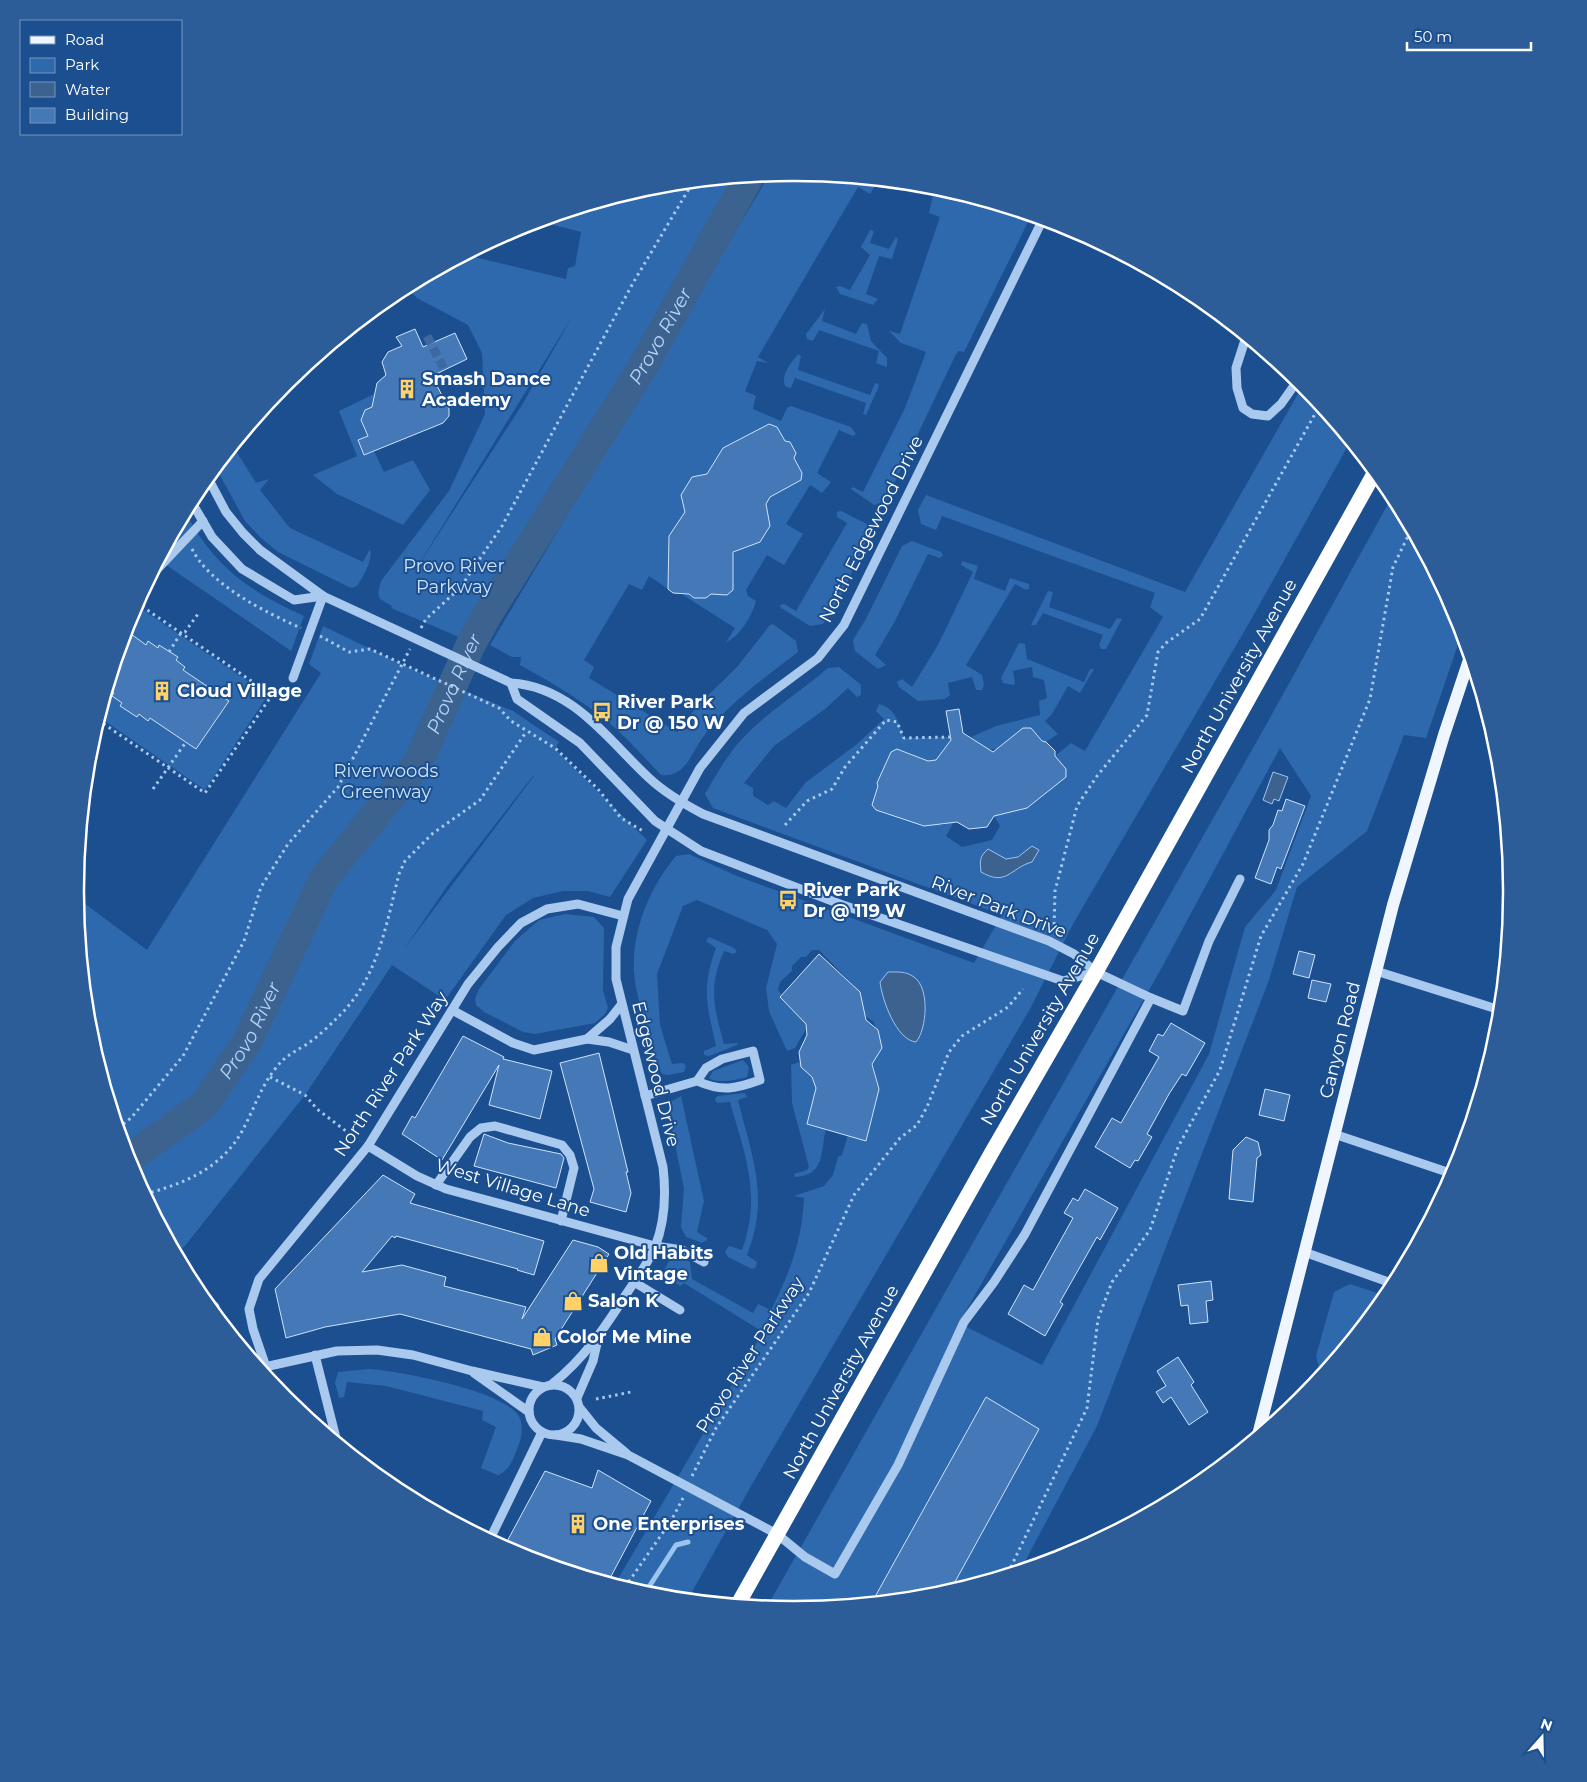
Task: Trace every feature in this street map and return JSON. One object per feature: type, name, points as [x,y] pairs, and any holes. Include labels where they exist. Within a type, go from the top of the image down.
[{"type":"highway","name":"North University Avenue","points":[[741,1598],[992,1152],[1096,972],[1371,479]]},
{"type":"main road","name":"Canyon Road","points":[[1260,1426],[1376,971],[1422,806],[1467,666]]},
{"type":"street","name":"North Edgewood Drive","points":[[675,814],[700,768],[744,713],[818,658],[844,625],[1040,226]]},
{"type":"street","points":[[1244,343],[1236,368],[1237,388],[1243,408],[1252,414],[1268,416],[1281,404],[1293,387]]},
{"type":"street","name":"River Park Drive","points":[[212,485],[226,512],[260,550],[323,596],[511,683],[537,688],[557,696],[606,732],[650,779],[681,802],[703,814],[1049,941],[1074,954],[1096,972],[1183,1011],[1209,942],[1240,879]]},
{"type":"street","points":[[196,509],[212,537],[236,564],[294,600],[323,596],[292,678]]},
{"type":"street","points":[[166,560],[203,521]]},
{"type":"street","points":[[511,683],[518,699],[580,743],[667,830],[700,851],[748,870],[1063,981],[1096,972]]},
{"type":"street","name":"Edgewood Drive","points":[[552,1384],[598,1338],[634,1282],[655,1246],[663,1209],[664,1181],[645,1096],[621,1005],[615,964],[622,916],[636,883],[675,814]]},
{"type":"street","name":"North River Park Way","points":[[261,1360],[249,1309],[259,1279],[368,1146],[468,984],[492,954],[521,922],[546,909],[578,904],[622,916]]},
{"type":"street","points":[[1376,971],[1493,1008]]},
{"type":"street","points":[[628,1454],[596,1428],[580,1408],[577,1398],[571,1390],[562,1385],[552,1384],[543,1387],[535,1393],[530,1402],[529,1412],[532,1421],[542,1432],[582,1440],[628,1454],[689,1482],[777,1534],[804,1557],[835,1574],[898,1466],[964,1322],[994,1282],[1025,1234],[1151,998]]},
{"type":"street","points":[[587,1039],[606,1023],[621,1005]]},
{"type":"street","points":[[452,1010],[513,1043],[534,1050],[587,1039],[609,1042],[633,1050]]},
{"type":"street","points":[[645,1096],[697,1081],[706,1068],[722,1059],[753,1051],[760,1080],[728,1089],[713,1088],[697,1081]]},
{"type":"street","points":[[436,1185],[470,1137],[481,1128],[495,1126],[562,1145],[570,1155],[574,1168],[561,1220]]},
{"type":"street","points":[[1334,1134],[1445,1171]]},
{"type":"street","name":"West Village Lane","points":[[368,1146],[417,1176],[436,1185],[655,1246],[682,1250],[704,1262]]},
{"type":"street","points":[[1304,1252],[1386,1281]]},
{"type":"street","points":[[634,1282],[680,1310]]},
{"type":"street","name":"Edgewood Drive","points":[[577,1398],[593,1361],[598,1338]]},
{"type":"street","points":[[267,1366],[315,1355],[356,1349],[386,1350],[543,1387]]},
{"type":"street","points":[[315,1355],[334,1432]]},
{"type":"street","points":[[472,1371],[529,1412]]},
{"type":"street","points":[[556,1435],[566,1433],[574,1426],[579,1418],[580,1408]]},
{"type":"street","points":[[493,1534],[542,1432]]},
{"type":"path","points":[[123,1124],[131,1118],[183,1056],[244,941],[261,887],[288,844],[338,787],[426,619],[460,588],[502,526],[633,283],[689,189]]},
{"type":"path","points":[[1054,931],[1055,891],[1078,806],[1097,776],[1147,715],[1158,652],[1166,643],[1200,618],[1316,412]]},
{"type":"path","points":[[1011,1566],[1087,1408],[1098,1319],[1112,1282],[1150,1230],[1178,1147],[1220,1070],[1261,936],[1303,864],[1370,699],[1393,567],[1408,536]]},
{"type":"path","points":[[104,724],[205,793],[272,696],[143,607]]},
{"type":"path","points":[[169,652],[181,633],[185,632],[198,614]]},
{"type":"path","points":[[413,669],[500,708],[511,721],[526,732],[555,748],[598,789],[621,818],[644,831]]},
{"type":"path","points":[[785,825],[807,801],[832,788],[845,767],[886,720],[897,722],[904,738],[951,737]]},
{"type":"path","points":[[151,1192],[176,1186],[220,1160],[241,1134],[270,1077],[289,1053],[305,1045],[339,1016],[358,995],[372,970],[399,874],[405,861],[432,834],[480,800],[526,732]]},
{"type":"path","points":[[153,790],[186,742]]},
{"type":"path","name":"Provo River Parkway","points":[[689,1482],[716,1428],[809,1293],[854,1195],[900,1138],[917,1125],[927,1107],[949,1052],[962,1036],[1008,1007],[1023,989]]},
{"type":"path","points":[[270,1077],[305,1096],[316,1109],[353,1138],[368,1146]]},
{"type":"path","points":[[596,1399],[631,1392]]},
{"type":"path","points":[[629,1581],[660,1539],[680,1503]]},
{"type":"green space","points":[[794,181],[875,186],[870,194],[858,187],[758,357],[768,363],[757,361],[745,391],[756,396],[753,409],[781,421],[787,408],[791,406],[851,427],[856,434],[853,436],[839,430],[817,473],[831,482],[822,493],[810,485],[786,524],[803,534],[784,565],[767,555],[746,590],[748,596],[756,601],[749,619],[736,636],[726,642],[735,628],[680,593],[689,594],[694,598],[706,598],[711,594],[727,595],[733,555],[740,544],[746,547],[760,542],[770,526],[763,509],[770,497],[801,480],[802,473],[794,458],[796,453],[790,442],[785,441],[777,427],[769,424],[723,448],[707,474],[692,477],[681,495],[685,512],[669,536],[668,589],[649,576],[642,590],[629,584],[584,660],[594,667],[589,678],[677,732],[699,704],[737,667],[770,625],[773,624],[796,641],[798,652],[772,671],[724,713],[703,737],[682,769],[669,775],[661,775],[623,735],[598,714],[560,688],[520,665],[521,657],[512,657],[490,645],[765,182]]},
{"type":"green space","name":"Provo River Parkway","points":[[730,184],[629,363],[459,637],[391,608],[392,606],[380,599],[378,593],[381,581],[449,491],[485,414],[482,353],[468,325],[417,298],[412,293],[474,257],[566,279],[568,268],[575,266],[581,232],[551,224],[610,205],[655,195],[701,187]],"holes":[[[572,317],[522,405],[412,575]]]},
{"type":"green space","points":[[933,195],[977,205],[1028,221],[964,352],[959,351],[956,354],[886,501],[874,505],[851,489],[853,487],[863,492],[905,408],[926,352],[901,343],[889,331],[900,334],[940,217],[929,213]]},
{"type":"green space","points":[[870,230],[874,231],[870,243],[889,249],[896,237],[898,239],[892,259],[879,256],[866,294],[878,299],[873,305],[840,294],[836,287],[840,286],[850,290],[870,255],[861,247]]},
{"type":"green space","points":[[825,309],[822,321],[856,334],[862,323],[867,324],[871,341],[887,358],[887,366],[876,363],[879,351],[819,330],[813,341],[807,339],[806,334]]},
{"type":"green space","points":[[798,354],[801,356],[798,370],[870,395],[875,383],[878,384],[879,386],[866,415],[863,414],[866,403],[795,378],[791,388],[786,387],[784,383],[785,375]]},
{"type":"green space","points":[[1299,393],[1347,447],[1252,618],[1073,924],[1030,1009],[751,1486],[691,1593],[618,1579],[763,1332],[684,1283],[680,1286],[662,1274],[670,1259],[677,1255],[690,1262],[692,1279],[753,1313],[758,1304],[771,1310],[794,1256],[801,1228],[804,1198],[794,1196],[824,1186],[833,1175],[838,1157],[842,1155],[849,1131],[865,1131],[879,1087],[871,1056],[879,1042],[874,1022],[861,1013],[854,986],[819,950],[812,950],[806,957],[801,957],[792,966],[792,971],[780,982],[778,990],[805,1023],[806,1029],[795,1048],[787,1051],[769,1011],[766,988],[777,944],[767,930],[697,900],[683,906],[657,974],[660,1025],[672,1064],[683,1063],[686,1066],[684,1072],[668,1075],[662,1074],[640,1005],[634,971],[636,940],[644,909],[658,881],[676,856],[689,854],[737,876],[974,963],[1002,915],[713,808],[705,794],[722,765],[742,739],[773,711],[828,668],[839,667],[861,685],[861,695],[857,697],[848,688],[825,709],[774,746],[744,783],[753,788],[753,796],[768,805],[774,801],[786,808],[805,783],[857,744],[884,719],[876,711],[879,704],[885,706],[893,713],[904,738],[951,737],[951,740],[944,760],[928,761],[919,758],[913,760],[912,754],[898,749],[891,752],[877,783],[876,810],[889,815],[895,812],[898,818],[924,826],[934,825],[937,820],[942,825],[954,822],[946,836],[962,847],[992,840],[1000,826],[994,816],[1007,813],[1010,808],[1016,811],[1027,808],[1055,756],[1071,743],[1085,751],[1163,617],[1150,607],[1155,593],[942,516],[936,530],[921,524],[918,510],[926,495],[1185,592]]},
{"type":"green space","points":[[374,394],[376,405],[365,410],[361,420],[368,436],[358,440],[364,455],[374,451],[384,472],[413,460],[430,490],[403,525],[337,494],[313,475],[357,456],[339,411]]},
{"type":"green space","points":[[236,451],[256,483],[269,479],[260,490],[290,528],[363,562],[370,549],[369,563],[357,586],[351,588],[278,552],[245,521],[219,474]]},
{"type":"green space","points":[[1388,504],[1430,577],[1458,643],[1426,738],[1404,735],[1367,831],[1297,887],[1269,980],[1097,1426],[1025,1562],[977,1577],[886,1595],[840,1599],[771,1600],[1266,725]],"holes":[[[1280,748],[1311,796],[1276,890],[1245,927],[1209,1054],[1042,1365],[959,1323],[1161,969]]]},
{"type":"green space","points":[[841,511],[867,524],[869,535],[839,600],[823,624],[810,626],[781,608],[780,605],[784,604],[796,611],[847,523],[837,517],[837,512]]},
{"type":"green space","points":[[189,519],[208,548],[234,575],[266,597],[304,616],[291,651],[164,564]]},
{"type":"green space","points":[[912,541],[941,552],[943,555],[940,558],[928,554],[895,621],[875,655],[886,665],[878,669],[855,651],[853,640],[866,619],[902,546]]},
{"type":"green space","points":[[962,561],[978,566],[974,579],[1005,591],[1010,578],[1029,584],[1029,589],[1026,590],[1015,584],[966,665],[982,675],[984,685],[982,690],[976,690],[972,677],[948,683],[950,695],[945,699],[918,701],[899,687],[897,682],[902,679],[912,687],[938,645],[973,572],[961,565]]},
{"type":"green space","points":[[1048,591],[1053,592],[1049,607],[1110,629],[1117,618],[1122,619],[1106,649],[1101,649],[1099,645],[1103,635],[1043,613],[1036,625],[1031,625]]},
{"type":"green space","points":[[142,609],[268,695],[205,790],[105,721],[112,692],[114,693],[112,696],[122,703],[120,706],[137,717],[139,714],[148,720],[150,718],[196,749],[229,702],[183,670],[185,666],[176,660],[177,657],[160,645],[158,648],[146,645],[132,635]]},
{"type":"green space","name":"Riverwoods Greenway","points":[[323,626],[414,670],[513,711],[559,742],[555,749],[647,840],[610,897],[588,891],[563,891],[533,898],[506,915],[445,1000],[392,965],[305,1095],[184,1247],[181,1249],[157,1205],[138,1163],[121,1119],[108,1075],[97,1029],[90,984],[85,937],[84,903],[147,950],[321,673],[309,664]],"holes":[[[534,776],[404,949],[448,885]]]},
{"type":"green space","points":[[1019,643],[1025,644],[1027,659],[1084,682],[1090,669],[1094,669],[1080,693],[1068,686],[1052,714],[1045,721],[1058,734],[1046,742],[1042,741],[1030,728],[1023,728],[1012,737],[1012,743],[1005,742],[997,749],[983,750],[982,746],[971,737],[996,726],[1040,715],[1039,701],[1047,698],[1044,680],[1033,677],[1032,667],[1013,671],[1015,683],[1013,685],[1003,683],[1001,678]]},
{"type":"green space","points":[[565,914],[594,917],[604,928],[603,990],[608,1008],[605,1014],[595,1023],[535,1034],[523,1032],[484,1012],[476,1005],[475,999],[479,989],[515,941],[539,920]]},
{"type":"green space","points":[[709,937],[734,948],[737,952],[733,954],[724,951],[716,976],[714,998],[724,1044],[738,1043],[709,1056],[704,1055],[704,1051],[716,1046],[708,1008],[707,986],[711,962],[716,948],[706,941]]},
{"type":"green space","points":[[743,1060],[749,1067],[747,1077],[722,1081],[709,1078],[713,1071]]},
{"type":"green space","points":[[799,1062],[812,1077],[816,1088],[808,1124],[826,1129],[822,1154],[817,1167],[812,1172],[795,1177],[794,1174],[807,1170],[809,1167],[792,1103],[791,1065]]},
{"type":"green space","points":[[745,1093],[747,1097],[738,1100],[753,1159],[758,1195],[754,1234],[747,1255],[757,1262],[756,1267],[752,1269],[728,1257],[725,1252],[729,1246],[742,1250],[751,1211],[751,1193],[746,1158],[730,1102],[717,1103],[715,1100],[717,1096]]},
{"type":"green space","points":[[681,1096],[704,1201],[697,1232],[707,1238],[702,1243],[686,1237],[681,1227],[684,1188],[668,1110],[669,1103]]},
{"type":"green space","points":[[1350,1284],[1378,1293],[1357,1323],[1319,1367],[1316,1356],[1334,1292]]},
{"type":"green space","points":[[369,1369],[448,1383],[492,1398],[508,1406],[518,1415],[522,1430],[514,1458],[509,1466],[498,1475],[481,1468],[496,1427],[482,1420],[483,1411],[386,1386],[347,1382],[344,1397],[339,1398],[335,1383],[338,1372]]},
{"type":"water","points":[[1273,772],[1288,777],[1279,801],[1274,799],[1272,804],[1263,800]]},
{"type":"water","points":[[1032,846],[1039,850],[1032,862],[1008,875],[997,878],[981,872],[981,859],[988,849],[1006,859],[1018,857]]},
{"type":"water","points":[[888,972],[901,972],[911,975],[919,982],[923,990],[925,1009],[923,1028],[916,1042],[909,1040],[896,1027],[887,1008],[880,982]]},
{"type":"building","name":"Smash Dance Academy","points":[[415,329],[423,347],[455,333],[467,359],[432,376],[449,409],[449,416],[443,423],[364,455],[358,440],[368,436],[361,420],[365,410],[372,407],[377,383],[386,375],[382,362],[388,352],[402,346],[396,337]]},
{"type":"building","points":[[769,424],[777,427],[785,441],[790,442],[796,453],[794,458],[802,473],[801,480],[770,497],[766,504],[770,526],[760,542],[733,552],[733,590],[727,595],[711,594],[706,598],[694,598],[689,594],[673,593],[668,589],[669,536],[685,512],[681,495],[692,477],[707,474],[723,448]]},
{"type":"building","name":"Cloud Village","points":[[132,635],[146,645],[148,641],[158,648],[159,645],[178,657],[176,660],[185,667],[183,670],[229,701],[196,749],[150,718],[148,721],[139,714],[137,717],[120,706],[122,703],[112,696],[114,693],[112,692],[121,663]]},
{"type":"building","points":[[959,709],[963,733],[993,752],[1023,728],[1031,728],[1042,741],[1046,742],[1055,751],[1055,756],[1066,769],[1066,777],[1027,808],[994,816],[987,827],[969,829],[957,822],[924,826],[876,810],[872,805],[878,786],[877,783],[891,752],[897,749],[928,761],[936,760],[951,740],[946,711]]},
{"type":"building","points":[[1286,799],[1305,806],[1281,869],[1277,867],[1271,884],[1255,878],[1269,840],[1269,830],[1273,825],[1278,810],[1282,811]]},
{"type":"building","points":[[1299,951],[1315,955],[1309,978],[1293,974]]},
{"type":"building","points":[[819,954],[860,992],[866,1020],[878,1030],[882,1048],[872,1064],[879,1089],[866,1141],[807,1124],[816,1088],[812,1077],[801,1067],[799,1052],[807,1035],[806,1024],[780,997]]},
{"type":"building","points":[[1312,980],[1331,984],[1326,1002],[1308,998]]},
{"type":"building","points":[[1171,1023],[1205,1043],[1186,1076],[1182,1074],[1169,1094],[1147,1134],[1152,1137],[1138,1161],[1135,1160],[1130,1168],[1095,1147],[1112,1118],[1121,1123],[1159,1057],[1149,1051],[1158,1034],[1163,1036]]},
{"type":"building","points":[[463,1036],[504,1057],[503,1059],[552,1071],[540,1119],[489,1105],[499,1065],[442,1160],[402,1134],[412,1116],[415,1118]]},
{"type":"building","points":[[599,1053],[628,1172],[626,1172],[631,1193],[626,1212],[590,1202],[594,1189],[560,1063]]},
{"type":"building","points":[[1265,1089],[1290,1095],[1284,1121],[1259,1115]]},
{"type":"building","points":[[484,1134],[508,1143],[561,1154],[564,1158],[556,1188],[474,1166]]},
{"type":"building","points":[[1246,1137],[1258,1142],[1261,1155],[1257,1158],[1253,1202],[1229,1199],[1233,1150]]},
{"type":"building","points":[[383,1175],[415,1194],[410,1203],[544,1241],[534,1275],[396,1236],[395,1238],[392,1236],[362,1272],[402,1265],[446,1277],[444,1286],[526,1307],[522,1319],[573,1240],[598,1247],[609,1254],[555,1339],[557,1345],[533,1355],[531,1349],[400,1314],[325,1327],[286,1338],[275,1289]]},
{"type":"building","points":[[1085,1189],[1118,1208],[1100,1240],[1097,1237],[1060,1302],[1063,1304],[1045,1336],[1008,1314],[1024,1285],[1033,1290],[1073,1218],[1064,1213],[1073,1198],[1078,1201]]},
{"type":"building","points":[[1211,1281],[1213,1300],[1206,1301],[1208,1322],[1190,1324],[1188,1305],[1181,1306],[1178,1285]]},
{"type":"building","points":[[1178,1357],[1194,1382],[1191,1385],[1208,1412],[1189,1425],[1171,1397],[1163,1403],[1156,1392],[1166,1386],[1157,1371]]},
{"type":"building","points":[[986,1397],[1039,1429],[955,1582],[886,1595],[876,1595]]},
{"type":"building","name":"One Enterprises","points":[[598,1470],[651,1501],[611,1577],[565,1563],[508,1540],[545,1471],[592,1488]]},
{"type":"waterway","name":"Provo River","points":[[135,1154],[204,1105],[247,1042],[324,878],[418,763],[471,644],[489,612],[642,368],[746,183]]},
{"type":"waterway","points":[[650,1586],[676,1545],[688,1542]]},
{"type":"tunnel","points":[[427,336],[445,371]]},
{"type":"place","name":"Smash Dance Academy","points":[[407,389]]},
{"type":"place","name":"Cloud Village","points":[[162,691]]},
{"type":"place","name":"River Park Dr @ 150 W","points":[[602,712]]},
{"type":"place","name":"River Park Dr @ 119 W","points":[[788,900]]},
{"type":"place","name":"Old Habits Vintage","points":[[599,1263]]},
{"type":"place","name":"Salon K","points":[[573,1301]]},
{"type":"place","name":"Color Me Mine","points":[[542,1337]]},
{"type":"place","name":"One Enterprises","points":[[578,1524]]}]
